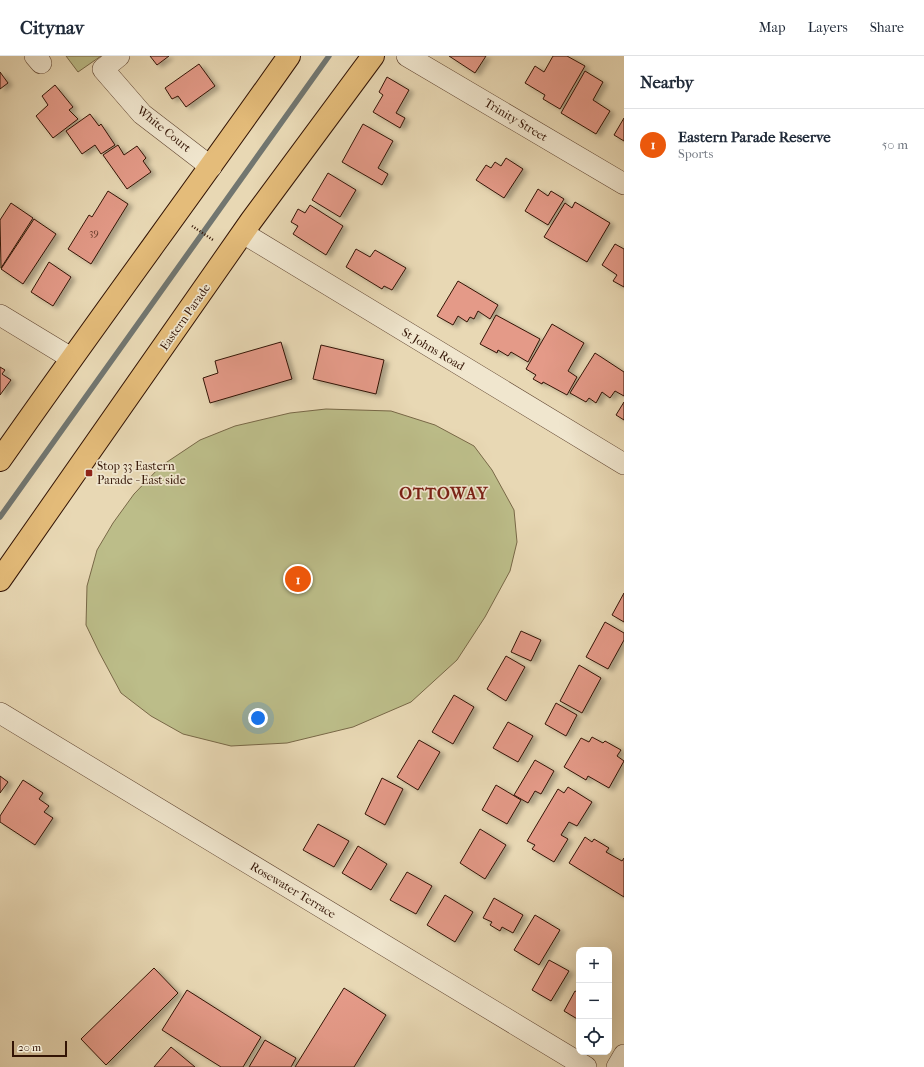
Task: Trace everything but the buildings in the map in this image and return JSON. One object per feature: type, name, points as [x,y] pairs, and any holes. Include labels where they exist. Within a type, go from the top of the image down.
[{"type":"main road","points":[[0,460],[71,358],[211,167],[289,56]]},
{"type":"main road","name":"Eastern Parade","points":[[0,580],[243,233],[373,56]]},
{"type":"street","name":"White Court","points":[[119,56],[102,68],[142,114],[211,167]]},
{"type":"street","name":"Trinity Street","points":[[407,56],[624,184]]},
{"type":"street","name":"St Johns Road","points":[[243,233],[624,464]]},
{"type":"street","points":[[0,315],[71,358]]},
{"type":"street","name":"Rosewater Terrace","points":[[0,713],[586,1067]]},
{"type":"street","points":[[617,1067],[624,1055]]},
{"type":"path","points":[[196,228],[211,239]]},
{"type":"green space","points":[[66,56],[101,56],[78,72]]},
{"type":"green space","points":[[326,409],[391,411],[435,425],[474,446],[492,470],[514,510],[517,542],[510,571],[485,617],[457,660],[411,702],[353,727],[287,743],[231,746],[183,734],[151,716],[121,693],[86,625],[87,586],[97,550],[113,523],[134,494],[161,466],[200,440],[235,426],[290,413]]},
{"type":"waterway","points":[[0,517],[329,56]]},
{"type":"place","name":"Stop 33 Eastern Parade - East side","points":[[89,473]]},
{"type":"place","name":"Eastern Parade Reserve","points":[[298,579]]},
{"type":"district","name":"OTTOWAY","points":[[444,493]]}]
